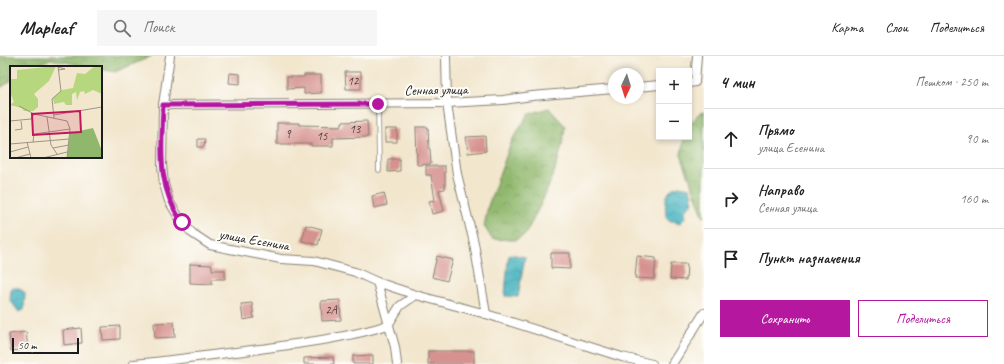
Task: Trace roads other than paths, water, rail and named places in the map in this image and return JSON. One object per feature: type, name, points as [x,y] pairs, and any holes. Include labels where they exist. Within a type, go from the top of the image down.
[{"type":"street","name":"улица Есенина","points":[[170,56],[163,105],[162,165],[164,184],[169,201],[175,211],[192,233],[210,245],[281,259],[314,261],[354,272],[377,282],[416,295],[486,314],[622,357],[652,364]]},
{"type":"street","points":[[446,56],[447,103],[457,174],[474,243],[486,314]]},
{"type":"street","points":[[692,82],[697,56]]},
{"type":"street","points":[[644,86],[656,85]]},
{"type":"street","name":"Сенная улица","points":[[163,105],[447,103],[503,100],[608,90]]},
{"type":"street","points":[[377,282],[395,347],[396,364]]},
{"type":"street","points":[[134,364],[293,344],[366,332],[388,325],[400,306],[416,295]]},
{"type":"street","points":[[672,364],[704,313]]},
{"type":"lane","points":[[378,104],[379,170]]},
{"type":"water","points":[[678,186],[690,188],[693,203],[685,209],[686,217],[680,223],[668,220],[665,208],[667,195]]},
{"type":"water","points":[[510,254],[525,257],[518,297],[505,296],[508,259]]},
{"type":"water","points":[[11,288],[19,288],[25,293],[24,310],[19,312],[10,300]]}]
